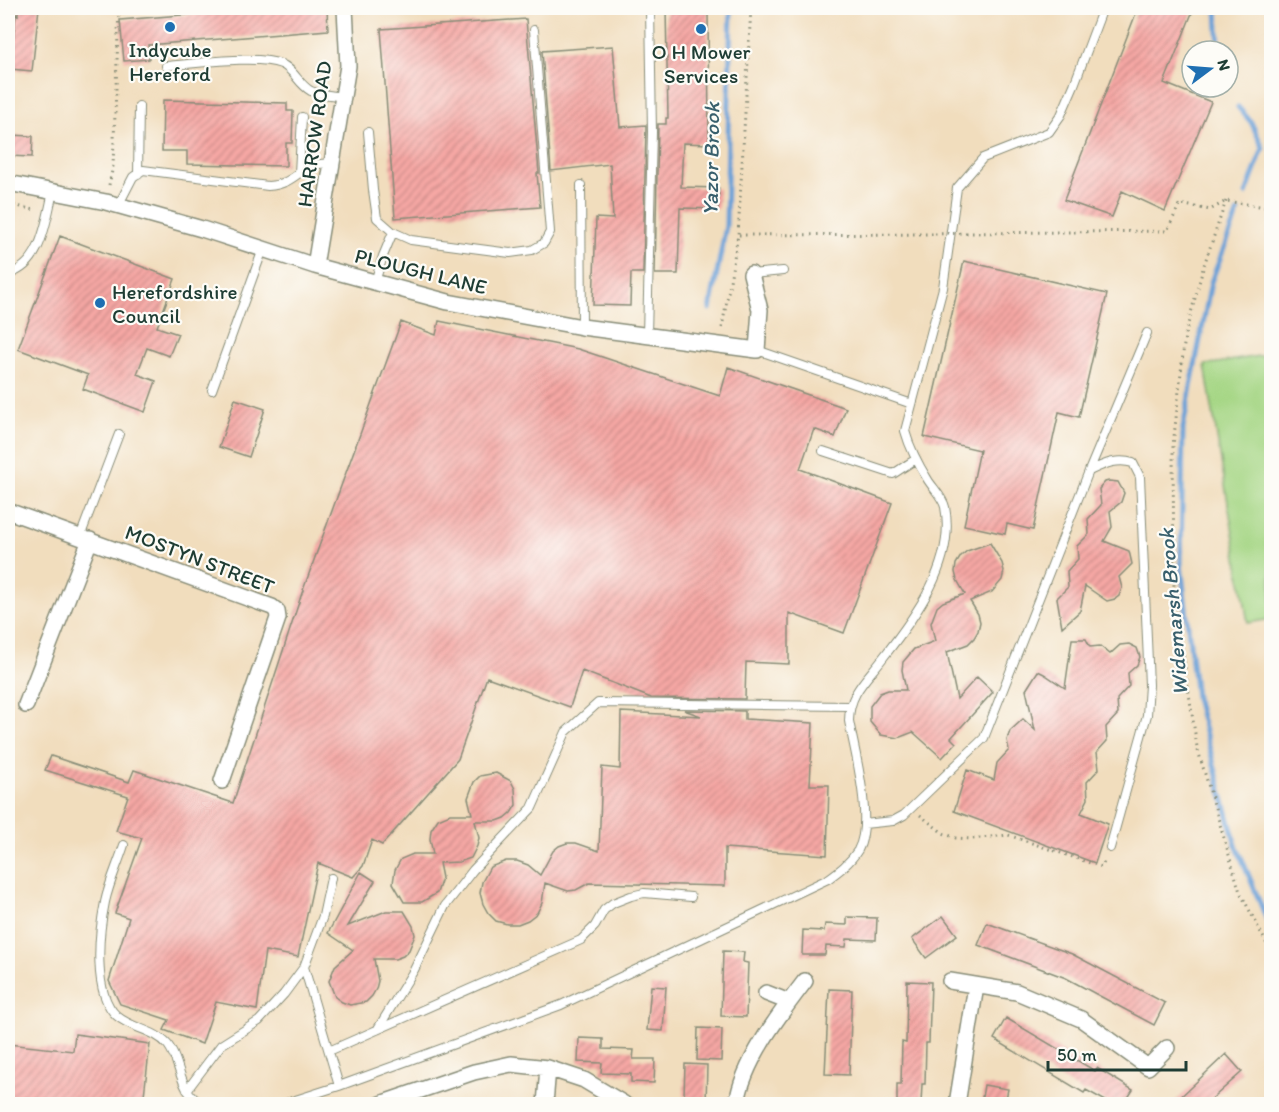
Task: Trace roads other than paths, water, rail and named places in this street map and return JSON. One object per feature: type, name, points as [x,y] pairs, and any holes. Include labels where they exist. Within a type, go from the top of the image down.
[{"type":"street","name":"HARROW ROAD","points":[[315,266],[348,66],[345,8]]},
{"type":"street","name":"PLOUGH LANE","points":[[8,183],[112,204],[202,229],[315,266],[448,302],[582,327],[757,350]]},
{"type":"street","points":[[751,274],[760,310],[757,350]]},
{"type":"street","name":"MOSTYN STREET","points":[[8,511],[272,607],[277,611],[278,618],[222,781]]},
{"type":"street","points":[[26,705],[85,539]]},
{"type":"street","points":[[737,1104],[739,1087],[751,1061],[805,981]]},
{"type":"street","points":[[950,981],[1017,992],[1081,1019],[1148,1067],[1167,1048]]},
{"type":"street","points":[[957,1104],[976,986]]},
{"type":"street","points":[[766,993],[789,1002]]},
{"type":"street","points":[[380,1104],[474,1072],[511,1064],[548,1068],[584,1080],[624,1104]]},
{"type":"street","points":[[545,1104],[548,1068]]},
{"type":"lane","points":[[647,335],[652,132],[650,8]]},
{"type":"lane","points":[[282,1104],[339,1086],[561,1005],[828,879],[848,863],[859,848],[864,824],[849,721],[849,706],[855,693],[901,635],[927,594],[940,565],[947,531],[945,504],[911,450],[905,431],[943,288],[957,188],[983,158],[1049,132],[1061,115],[1103,8]]},
{"type":"lane","points":[[368,132],[377,218],[393,232],[411,240],[510,253],[532,250],[544,243],[550,232],[534,30]]},
{"type":"lane","points":[[166,66],[258,59],[291,68],[298,80],[312,91],[343,97]]},
{"type":"lane","points":[[138,106],[138,174]]},
{"type":"lane","points":[[299,173],[302,117]]},
{"type":"lane","points":[[112,204],[133,177],[143,170],[268,186],[280,185],[308,165],[318,162],[332,164]]},
{"type":"lane","points":[[581,185],[582,327]]},
{"type":"lane","points":[[8,274],[26,264],[36,251],[53,192]]},
{"type":"lane","points":[[375,282],[393,232]]},
{"type":"lane","points":[[212,390],[263,249]]},
{"type":"lane","points":[[751,274],[783,271]]},
{"type":"lane","points":[[864,824],[892,821],[904,816],[984,738],[1089,471],[1147,333]]},
{"type":"lane","points":[[757,350],[912,404]]},
{"type":"lane","points":[[85,539],[119,434]]},
{"type":"lane","points":[[823,451],[893,474],[916,459]]},
{"type":"lane","points":[[1089,471],[1121,460],[1133,463],[1140,477],[1149,695],[1147,715],[1110,848]]},
{"type":"lane","points":[[377,1030],[414,970],[445,906],[473,870],[532,808],[566,732],[598,703],[849,706]]},
{"type":"lane","points":[[124,845],[105,901],[99,961],[100,984],[107,1004],[117,1016],[154,1034],[169,1047],[187,1090],[200,1104]]},
{"type":"lane","points":[[187,1090],[221,1045],[260,1021],[304,968],[323,916],[331,878]]},
{"type":"lane","points":[[329,1051],[581,940],[595,926],[604,910],[614,903],[644,893],[691,897]]},
{"type":"lane","points":[[304,968],[339,1086]]},
{"type":"waterway","name":"Yazor Brook","points":[[710,309],[726,226],[731,8]]},
{"type":"waterway","name":"Widemarsh Brook","points":[[1217,8],[1218,39]]},
{"type":"waterway","name":"Widemarsh Brook","points":[[1238,107],[1251,122],[1263,148],[1246,194]]},
{"type":"waterway","name":"Widemarsh Brook","points":[[1238,212],[1211,282],[1183,428],[1181,564],[1196,698],[1235,842],[1272,932]]},
{"type":"place","name":"Indycube Hereford","points":[[170,27]]},
{"type":"place","name":"O H Mower Services","points":[[701,29]]},
{"type":"place","name":"Herefordshire Council","points":[[100,303]]}]
